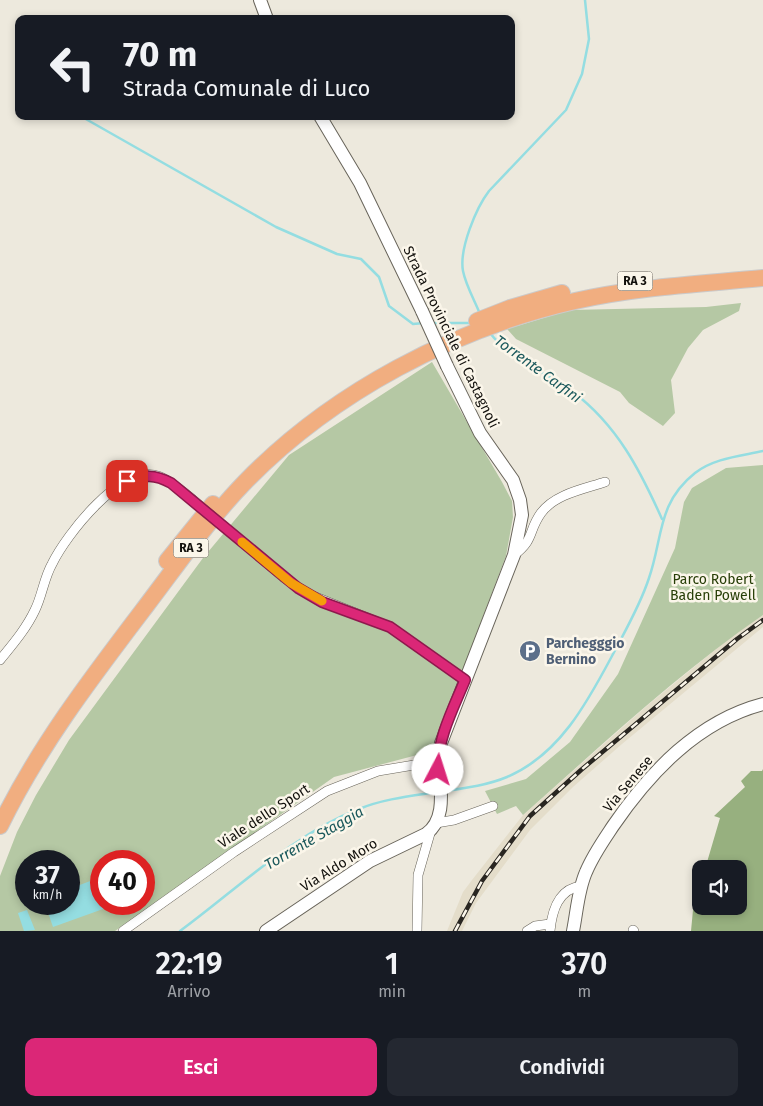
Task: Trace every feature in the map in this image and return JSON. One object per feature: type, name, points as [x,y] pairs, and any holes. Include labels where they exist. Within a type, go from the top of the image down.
[{"type":"highway","name":"RA 3","points":[[0,804],[40,733],[84,671],[195,524],[238,475],[283,433],[350,384],[451,336],[573,290],[663,276],[763,268]]},
{"type":"highway","name":"RA 3","points":[[512,313],[668,287],[763,278]]},
{"type":"highway","name":"RA 3","points":[[0,826],[53,731],[192,546],[245,482],[288,442],[355,393],[414,360],[451,336]]},
{"type":"street","points":[[260,0],[266,15]]},
{"type":"street","name":"Strada Provinciale di Castagnoli","points":[[322,120],[360,183],[480,433],[510,475],[519,495],[522,520],[514,555],[443,737],[438,766],[441,806],[434,827]]},
{"type":"street","points":[[0,660],[22,632],[36,609],[51,565],[62,545],[92,509],[115,489],[127,481],[148,475],[158,476],[171,483],[283,577],[308,594],[390,627],[465,680]]},
{"type":"street","points":[[514,555],[528,543],[540,514],[550,504],[605,482]]},
{"type":"street","name":"Via Senese","points":[[573,931],[581,886],[589,866],[609,832],[637,794],[657,772],[701,733],[757,706],[763,699]]},
{"type":"street","name":"Viale dello Sport","points":[[123,931],[234,852],[327,792],[378,770],[438,766]]},
{"type":"street","points":[[417,931],[418,875],[434,827],[493,806]]},
{"type":"street","name":"Via Aldo Moro","points":[[266,931],[370,861],[434,827]]},
{"type":"street","points":[[527,931],[535,926],[550,927],[553,910],[562,896],[573,888],[581,886]]},
{"type":"shaded area","points":[[763,615],[763,627],[622,744],[573,787],[530,830],[476,903],[462,931],[447,931],[463,892],[523,815],[649,704],[732,636]]},
{"type":"green space","points":[[741,303],[739,311],[703,330],[688,348],[671,380],[675,413],[663,426],[629,403],[620,392],[516,339],[507,329],[570,310],[706,307]]},
{"type":"green space","points":[[432,362],[512,501],[513,517],[506,556],[432,751],[334,777],[155,903],[155,850],[90,850],[90,915],[138,915],[115,931],[0,931],[0,876],[17,832],[36,795],[69,740],[203,558],[289,455]]},
{"type":"green space","name":"Parco Robert Baden Powell","points":[[763,465],[763,615],[700,661],[670,686],[523,815],[516,806],[497,814],[485,791],[526,779],[570,742],[618,674],[675,548],[684,502],[692,488],[726,468]]},
{"type":"green space","points":[[763,769],[763,931],[691,931],[693,915],[747,915],[747,860],[708,860],[720,818],[714,816],[745,787],[741,781],[751,771],[762,771]]},
{"type":"water","points":[[90,881],[90,914],[53,927],[49,915],[80,915],[80,885]]},
{"type":"water","points":[[19,915],[29,915],[35,930],[24,931]]},
{"type":"waterway","name":"Torrente Carfini","points":[[480,314],[468,288],[463,271],[462,262],[470,229],[489,191],[566,110],[582,74],[589,39],[585,0]]},
{"type":"waterway","points":[[88,120],[276,227],[337,254],[361,259],[379,277],[389,306],[413,324],[424,323]]},
{"type":"waterway","points":[[432,323],[471,323]]},
{"type":"waterway","name":"Torrente Carfini","points":[[490,333],[507,350],[573,392],[602,419],[626,449],[662,519]]},
{"type":"waterway","name":"Torrente Staggia","points":[[445,791],[485,784],[507,777],[542,755],[556,741],[582,709],[637,608],[649,578],[667,509],[674,496],[683,484],[702,468],[728,458],[763,451]]},
{"type":"waterway","name":"Torrente Staggia","points":[[180,931],[288,848],[335,820],[378,803],[437,792]]},
{"type":"railway","points":[[455,931],[482,881],[530,816],[581,770],[737,639],[763,620]]},
{"type":"slow traffic","points":[[242,542],[291,583],[322,601]]},
{"type":"place","name":"Parchegggio Bernino","points":[[530,651]]},
{"type":"route","points":[[127,481],[148,475],[158,476],[171,483],[298,588],[322,602],[390,627],[465,680],[443,737],[438,755],[438,770]]}]
